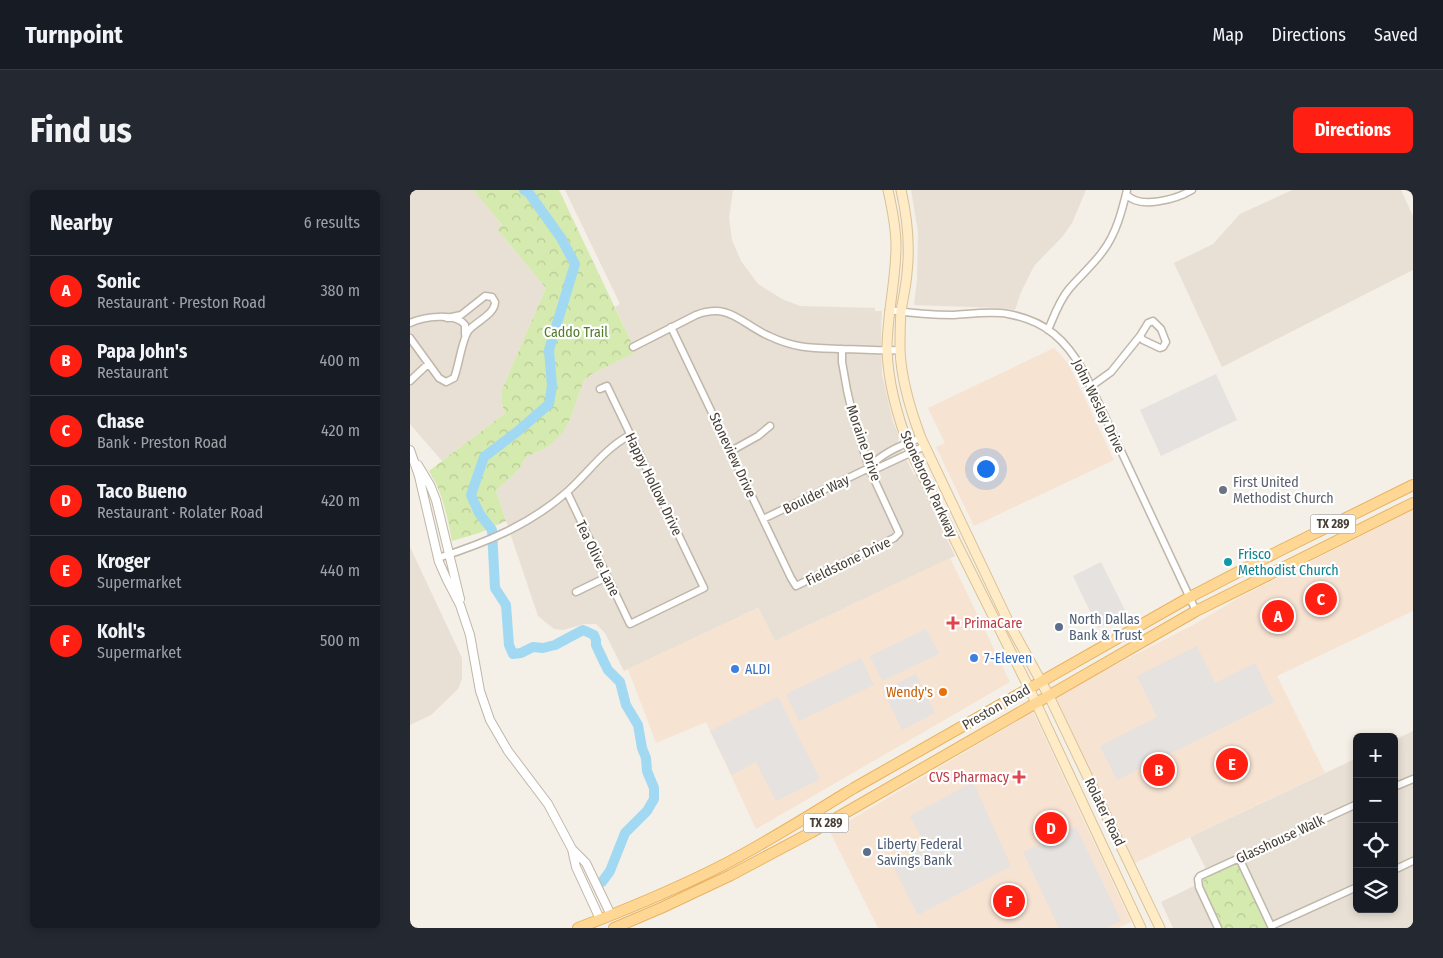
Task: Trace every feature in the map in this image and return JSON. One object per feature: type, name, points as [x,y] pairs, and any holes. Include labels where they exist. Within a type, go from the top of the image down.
[{"type":"main road","name":"Stonebrook Parkway","points":[[888,190],[896,246],[889,310],[887,351],[896,412],[911,452],[1036,703]]},
{"type":"main road","name":"Stonebrook Parkway","points":[[901,190],[908,246],[907,273],[901,312],[900,350],[910,410],[923,442],[1010,624],[1049,696]]},
{"type":"main road","points":[[892,209],[904,202]]},
{"type":"main road","points":[[892,209],[905,212]]},
{"type":"main road","name":"Preston Road","points":[[578,928],[601,924],[611,915],[709,872],[1190,597],[1413,485]]},
{"type":"main road","name":"Preston Road","points":[[615,928],[699,891],[812,832],[1196,611],[1413,503]]},
{"type":"main road","points":[[949,527],[961,522]]},
{"type":"main road","points":[[974,581],[987,576]]},
{"type":"main road","name":"Rolater Road","points":[[1049,696],[1160,928]]},
{"type":"main road","name":"Rolater Road","points":[[1036,703],[1142,928]]},
{"type":"main road","points":[[911,756],[918,770]]},
{"type":"main road","points":[[1079,795],[1093,787]]},
{"type":"main road","points":[[757,846],[763,857]]},
{"type":"main road","points":[[1111,864],[1126,857]]},
{"type":"main road","points":[[611,915],[615,928]]},
{"type":"street","points":[[1127,192],[1129,198],[1143,202],[1157,202],[1192,190]]},
{"type":"street","points":[[1048,330],[1068,289],[1109,242],[1119,220],[1127,192]]},
{"type":"street","points":[[447,318],[461,315],[484,296],[494,298],[494,308],[470,329],[464,340]]},
{"type":"street","points":[[632,347],[707,311],[718,310],[732,314],[768,336],[802,348],[900,350]]},
{"type":"street","name":"John Wesley Drive","points":[[889,310],[952,315],[1007,314],[1037,323],[1060,339],[1068,347],[1084,372],[1196,611]]},
{"type":"street","points":[[410,323],[430,318],[447,318],[463,323],[466,328],[454,378],[446,382],[439,378],[410,338]]},
{"type":"street","points":[[1090,387],[1111,372],[1148,323],[1154,321],[1166,342],[1163,347],[1155,347],[1140,336]]},
{"type":"street","name":"Stoneview Drive","points":[[671,327],[794,584]]},
{"type":"street","name":"Moraine Drive","points":[[842,349],[846,390],[854,421],[869,468],[899,533]]},
{"type":"street","points":[[410,381],[428,364]]},
{"type":"street","name":"Happy Hollow Drive","points":[[600,389],[607,386],[704,588],[630,624]]},
{"type":"street","points":[[731,451],[758,436],[770,426]]},
{"type":"street","points":[[438,558],[521,525],[567,492],[606,451],[630,434]]},
{"type":"street","name":"Boulder Way","points":[[763,519],[869,468],[876,460],[907,442],[923,442]]},
{"type":"street","name":"Boulder Way","points":[[869,468],[878,468],[911,452],[923,442]]},
{"type":"street","points":[[410,450],[415,462],[438,558],[462,609]]},
{"type":"street","points":[[415,462],[421,468],[436,500],[455,573],[462,609],[470,634],[479,684],[490,720],[508,751],[548,804],[572,850],[576,867],[601,924]]},
{"type":"street","name":"Tea Olive Lane","points":[[567,492],[630,624]]},
{"type":"street","name":"Fieldstone Drive","points":[[794,584],[796,586],[894,538],[899,533]]},
{"type":"street","points":[[576,592],[607,577]]},
{"type":"street","points":[[1398,785],[1413,779]]},
{"type":"street","name":"Glasshouse Walk","points":[[1218,928],[1198,883],[1198,879],[1203,874],[1353,806]]},
{"type":"street","points":[[572,850],[586,863],[611,915]]},
{"type":"street","points":[[1239,858],[1272,927],[1353,889]]},
{"type":"street","points":[[1398,868],[1413,861]]},
{"type":"shaded area","points":[[410,190],[476,190],[502,226],[497,229],[546,288],[502,389],[501,401],[505,413],[442,461],[410,424]]},
{"type":"shaded area","points":[[565,190],[733,190],[729,218],[732,240],[741,261],[758,284],[782,299],[800,306],[875,308],[875,311],[882,311],[882,374],[893,422],[899,436],[898,442],[914,475],[916,474],[955,556],[775,641],[758,608],[624,671],[605,633],[596,624],[584,624],[563,630],[554,629],[538,616],[496,491],[519,469],[526,457],[548,447],[571,417],[584,380],[636,352],[615,307],[620,304]]},
{"type":"shaded area","points":[[911,190],[1086,190],[1072,223],[1063,236],[1034,266],[1021,292],[1015,310],[914,305],[917,280],[918,232]]},
{"type":"shaded area","points":[[1292,190],[1401,190],[1413,216],[1413,270],[1222,367],[1174,263],[1213,244],[1240,214]]},
{"type":"shaded area","points":[[1054,348],[1068,363],[1114,460],[974,526],[936,447],[945,443],[928,408]]},
{"type":"shaded area","points":[[1216,374],[1237,420],[1161,456],[1140,410]]},
{"type":"shaded area","points":[[1413,510],[1413,611],[1277,676],[1325,773],[1135,863],[1053,697],[1193,625],[1240,597]]},
{"type":"shaded area","points":[[410,547],[462,658],[462,679],[458,689],[431,715],[410,725]]},
{"type":"shaded area","points":[[950,558],[1010,682],[756,829],[706,722],[656,743],[628,669],[758,608],[775,641]]},
{"type":"shaded area","points":[[1101,562],[1127,614],[1098,628],[1073,576]]},
{"type":"shaded area","points":[[926,629],[939,654],[882,681],[870,656]]},
{"type":"shaded area","points":[[1197,646],[1215,683],[1255,663],[1274,702],[1117,780],[1100,746],[1157,717],[1137,676]]},
{"type":"shaded area","points":[[861,658],[874,685],[799,721],[786,694]]},
{"type":"shaded area","points":[[916,674],[935,713],[902,730],[883,690]]},
{"type":"shaded area","points":[[778,697],[820,779],[776,801],[756,762],[732,775],[710,731]]},
{"type":"shaded area","points":[[1033,712],[1131,922],[1118,928],[878,928],[830,832]]},
{"type":"shaded area","points":[[1413,731],[1413,928],[1277,928],[1241,853],[1206,869],[1190,837],[1353,760],[1353,913],[1398,913],[1398,738]]},
{"type":"shaded area","points":[[973,782],[1011,866],[918,915],[892,864],[926,846],[910,816]]},
{"type":"shaded area","points":[[1076,827],[1121,921],[1106,928],[1059,928],[1023,852]]},
{"type":"shaded area","points":[[1194,886],[1214,928],[1173,928],[1161,902]]},
{"type":"green space","name":"Caddo Trail","points":[[474,190],[559,190],[636,352],[584,380],[571,417],[563,432],[548,447],[526,457],[519,469],[496,491],[506,521],[479,533],[452,541],[441,496],[429,471],[505,413],[501,401],[502,389],[546,288],[497,229],[502,225]]},
{"type":"green space","points":[[1234,864],[1240,867],[1269,928],[1222,928],[1202,884],[1204,878]]},
{"type":"waterway","points":[[524,190],[529,193],[561,238],[575,264],[549,350],[552,386],[549,404],[484,457],[471,495],[479,513],[492,530],[495,588],[506,605],[509,645],[513,654],[521,653],[533,647],[543,648],[555,645],[583,630],[594,635],[596,645],[604,662],[608,670],[620,682],[626,705],[638,725],[642,748],[646,758],[647,771],[654,788],[654,799],[647,811],[625,833],[610,871],[602,882]]},
{"type":"place","name":"First United Methodist Church","points":[[1223,490]]},
{"type":"place","name":"Frisco Methodist Church","points":[[1228,562]]},
{"type":"place","name":"Chase","points":[[1321,599]]},
{"type":"place","name":"Sonic","points":[[1278,616]]},
{"type":"place","name":"PrimaCare","points":[[953,623]]},
{"type":"place","name":"North Dallas Bank & Trust","points":[[1059,627]]},
{"type":"place","name":"7-Eleven","points":[[974,658]]},
{"type":"place","name":"ALDI","points":[[735,669]]},
{"type":"place","name":"Wendy's","points":[[943,692]]},
{"type":"place","name":"Kroger","points":[[1232,764]]},
{"type":"place","name":"Papa John's","points":[[1159,770]]},
{"type":"place","name":"CVS Pharmacy","points":[[1019,777]]},
{"type":"place","name":"Taco Bueno","points":[[1051,828]]},
{"type":"place","name":"Liberty Federal Savings Bank","points":[[867,852]]},
{"type":"place","name":"Kohl's","points":[[1009,901]]}]
